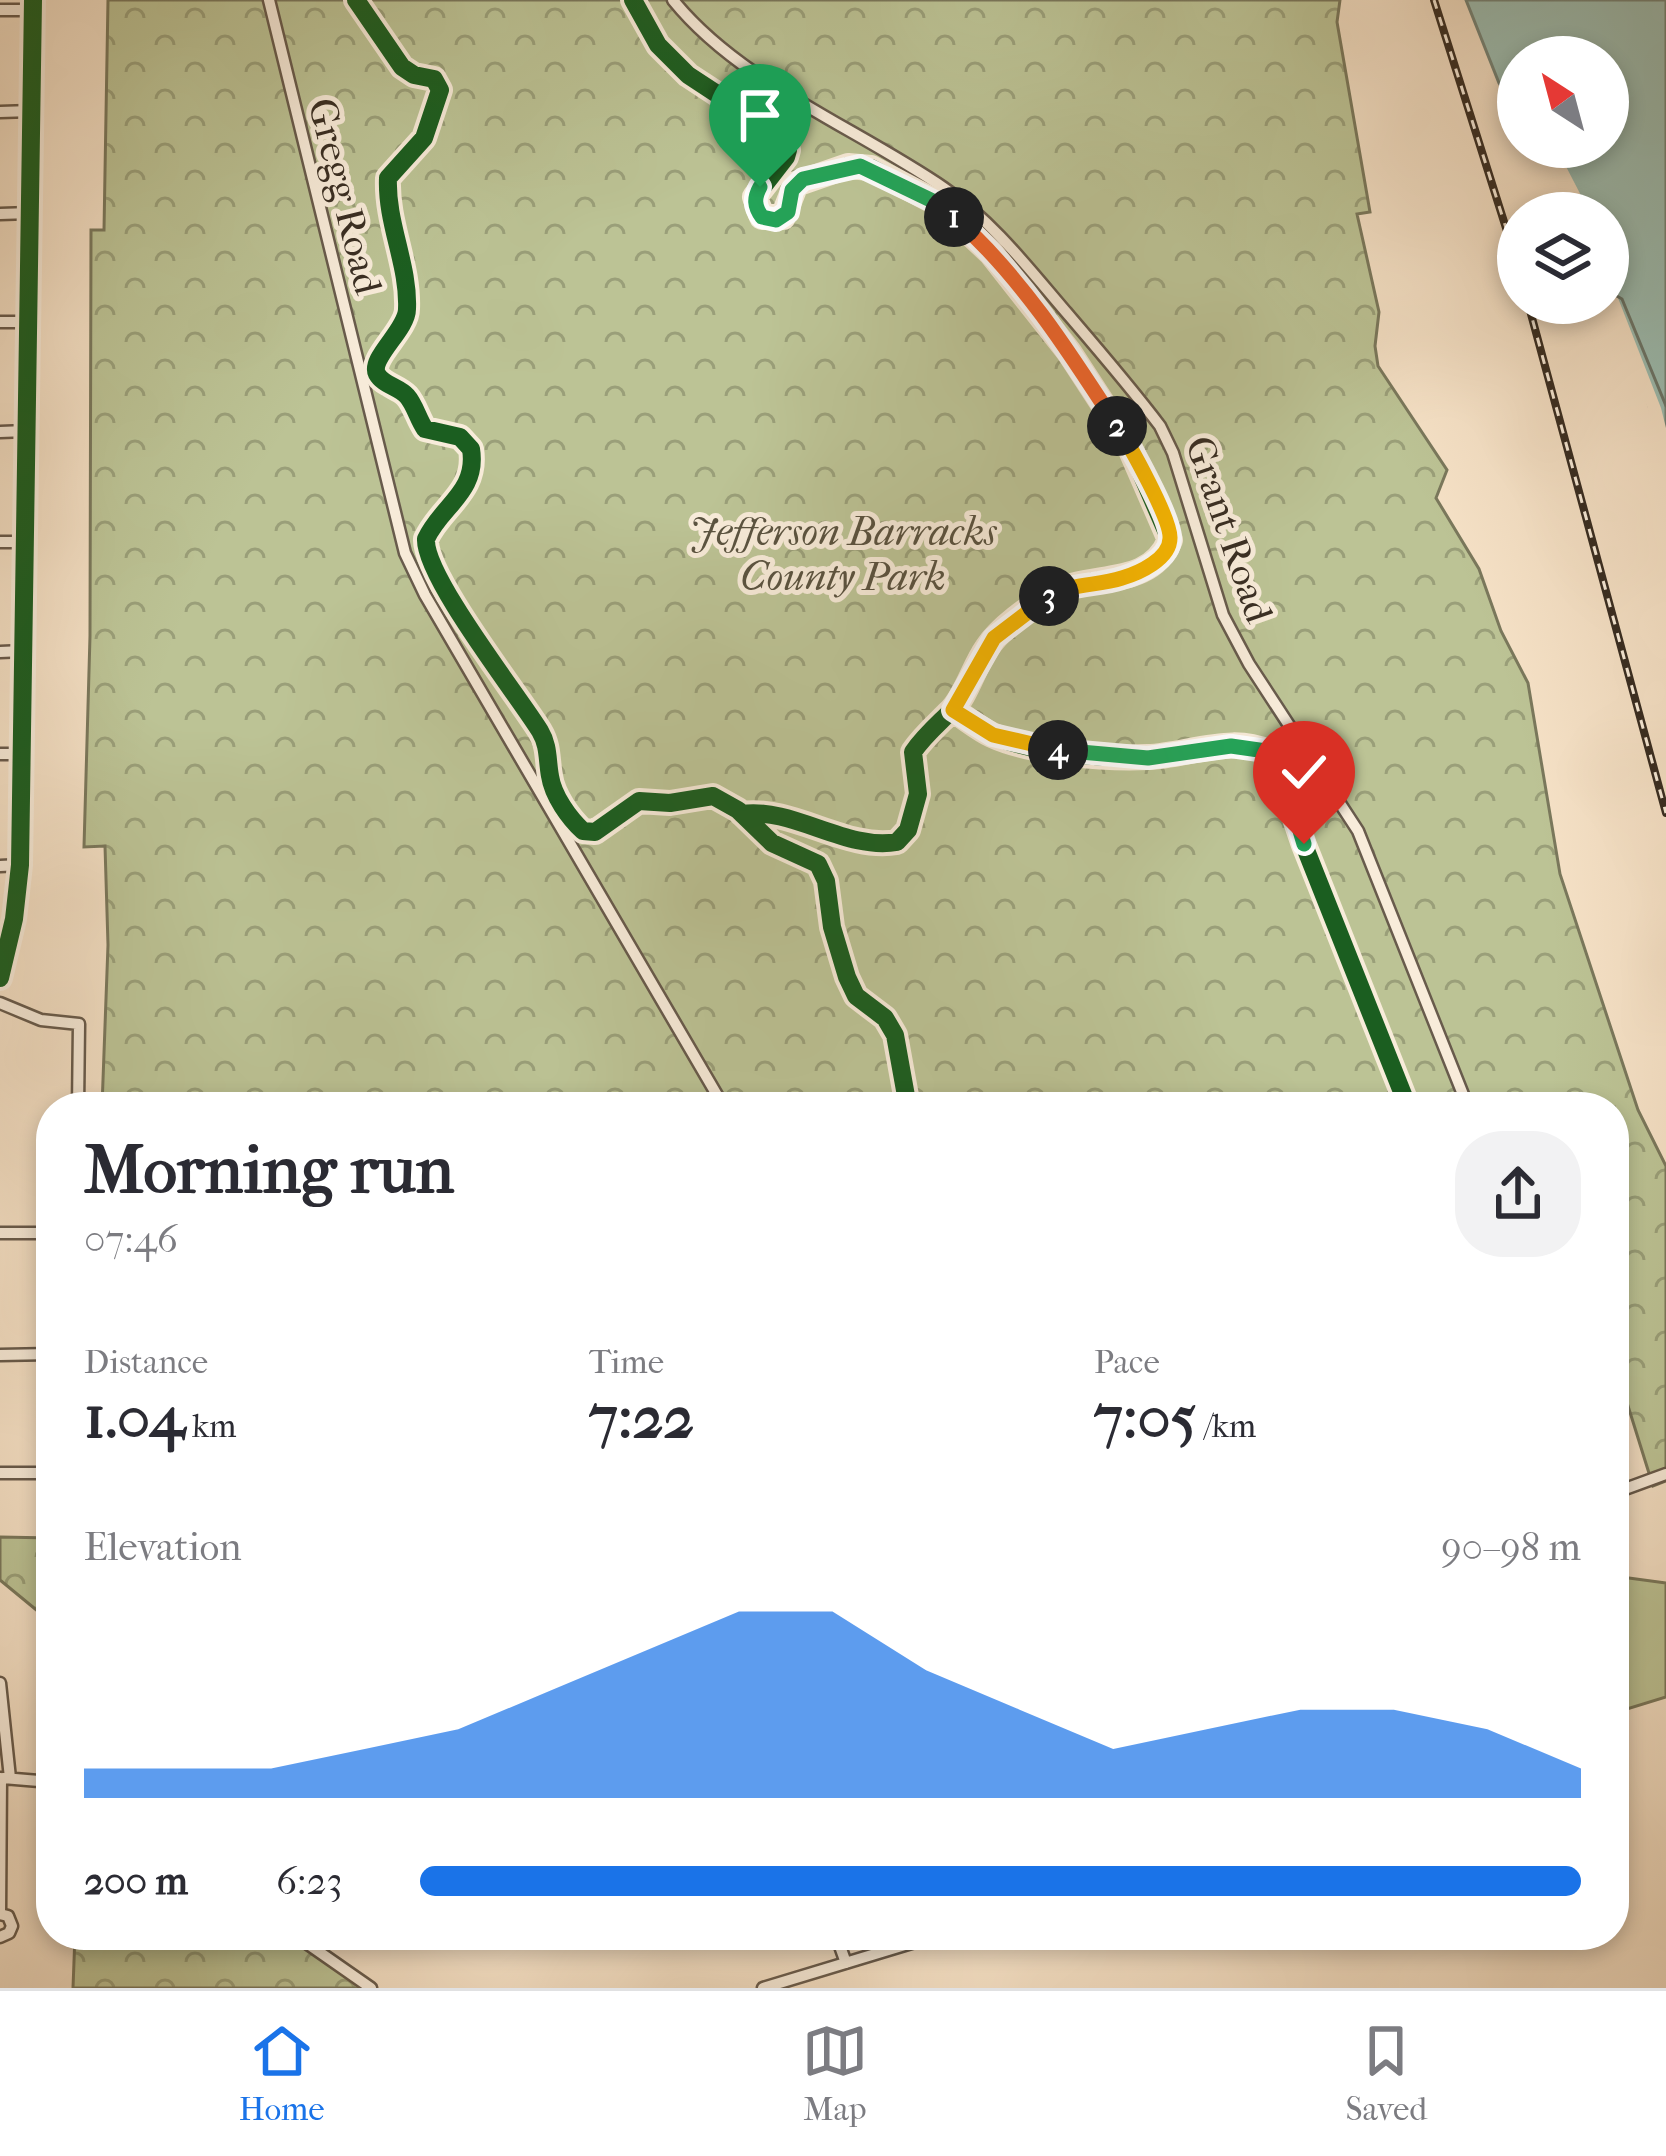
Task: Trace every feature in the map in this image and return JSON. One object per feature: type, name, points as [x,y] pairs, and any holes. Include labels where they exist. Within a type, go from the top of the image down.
[{"type":"main road","points":[[0,978],[20,865],[33,5]]},
{"type":"street","name":"Gregg Road","points":[[269,0],[405,553],[425,595],[715,1092]]},
{"type":"street","name":"Grant Road","points":[[673,0],[733,57],[977,214],[1160,426],[1173,452],[1223,615],[1249,664],[1358,831],[1462,1092]]},
{"type":"street","points":[[0,10],[33,5]]},
{"type":"street","points":[[0,112],[31,112]]},
{"type":"street","points":[[0,214],[30,213]]},
{"type":"street","points":[[0,322],[28,322]]},
{"type":"street","points":[[0,432],[26,431]]},
{"type":"street","points":[[0,542],[25,542]]},
{"type":"street","points":[[0,652],[23,652]]},
{"type":"street","points":[[0,754],[22,754]]},
{"type":"street","points":[[0,866],[20,865]]},
{"type":"street","points":[[0,1003],[41,1020],[79,1024],[78,1092]]},
{"type":"street","points":[[0,1233],[36,1233]]},
{"type":"street","points":[[0,1355],[36,1354]]},
{"type":"street","points":[[0,1473],[36,1473]]},
{"type":"street","points":[[1629,1488],[1666,1474]]},
{"type":"street","points":[[0,1683],[4,1778],[0,1914],[10,1919],[12,1927],[0,1937]]},
{"type":"street","points":[[4,1778],[36,1781]]},
{"type":"street","points":[[316,1950],[370,1988]]},
{"type":"street","points":[[841,1950],[846,1963]]},
{"type":"street","points":[[763,1988],[889,1950]]},
{"type":"green space","name":"Jefferson Barracks County Park","points":[[108,0],[1340,0],[1337,22],[1370,212],[1357,214],[1379,312],[1378,366],[1447,470],[1436,498],[1479,569],[1501,631],[1528,683],[1560,874],[1638,1110],[1666,1166],[1666,1481],[1653,1486],[1629,1409],[1629,1092],[103,1092],[108,945],[105,846],[84,847],[90,636],[91,230],[104,230]]},
{"type":"green space","points":[[0,1537],[36,1538],[36,1610],[0,1580]]},
{"type":"green space","points":[[1629,1578],[1666,1583],[1666,1697],[1629,1708]]},
{"type":"green space","points":[[74,1950],[307,1950],[362,1988],[73,1988]]},
{"type":"water","points":[[1466,0],[1666,0],[1666,460],[1623,324],[1629,324],[1629,192],[1563,192],[1551,168],[1629,168],[1629,36],[1497,36],[1497,78]]},
{"type":"pier","points":[[1544,168],[1567,168],[1579,192],[1556,192]]},
{"type":"pier","points":[[1612,324],[1628,324],[1661,408],[1666,466],[1660,462],[1647,406]]},
{"type":"railway","points":[[1434,0],[1497,200]]},
{"type":"railway","points":[[1534,324],[1666,813]]},
{"type":"cycle path","points":[[0,978],[20,865],[33,0]]},
{"type":"cycle path","points":[[356,0],[402,67],[434,79],[440,90],[424,138],[388,178],[407,309],[376,367],[380,378],[407,396],[425,429],[460,437],[471,449],[472,464],[464,488],[426,539],[440,579],[540,731],[554,791],[583,831],[595,832],[639,801],[670,803],[713,796],[738,810],[772,843],[818,864],[847,977],[856,996],[885,1018],[895,1035],[905,1092]]},
{"type":"cycle path","points":[[633,0],[658,45],[688,75],[784,138],[786,157],[755,197],[762,217],[783,217],[796,184],[848,166],[871,168],[939,204],[991,253],[1069,352],[1127,441],[1170,540],[1148,567],[1050,595],[993,640],[956,706],[913,752],[918,794],[908,830],[897,842],[858,840],[781,817],[742,814]]},
{"type":"cycle path","points":[[953,710],[987,733],[1068,754],[1148,757],[1245,746],[1274,756],[1304,845],[1402,1092]]},
{"type":"route","points":[[760,187],[755,205],[770,220],[788,212],[789,199],[803,179],[848,166],[871,168],[939,204],[991,254],[1069,352],[1126,441],[1169,530],[1168,547],[1149,566],[1117,580],[1051,594],[994,638],[953,710],[993,735],[1086,754],[1148,758],[1231,746],[1266,751],[1280,764],[1304,844]]}]
